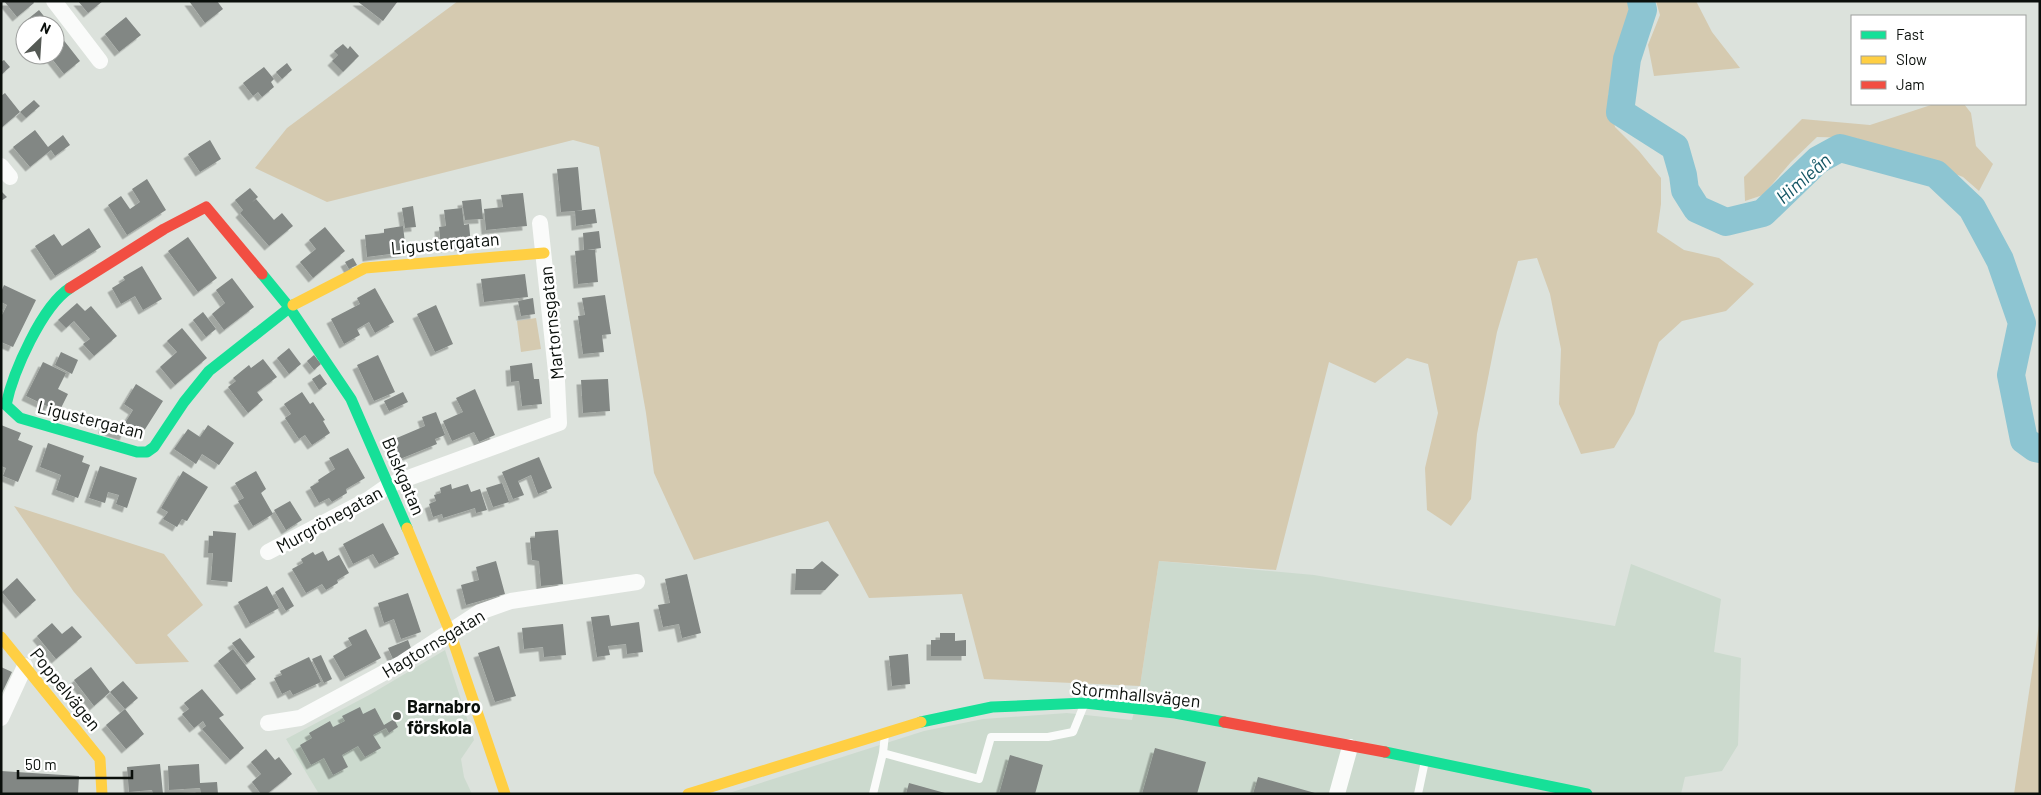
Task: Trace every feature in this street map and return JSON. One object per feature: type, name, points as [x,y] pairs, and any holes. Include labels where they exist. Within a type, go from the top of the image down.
[{"type":"street","points":[[54,1],[100,61]]},
{"type":"street","name":"Buskgatan","points":[[206,208],[289,307],[351,399],[390,485],[450,632],[505,794]]},
{"type":"street","name":"Ligustergatan","points":[[206,208],[164,229],[59,295],[37,328],[10,386],[6,405],[20,418],[137,452],[147,452],[154,447],[184,402],[209,371],[289,307],[365,268],[544,252]]},
{"type":"street","name":"Martornsgatan","points":[[540,223],[557,382],[559,423]]},
{"type":"street","name":"Murgrönegatan","points":[[268,552],[368,499],[390,485],[559,423]]},
{"type":"street","name":"Hagtornsgatan","points":[[268,723],[300,718],[402,663],[480,612],[511,601],[637,582]]},
{"type":"street","name":"Poppelvägen","points":[[1,637],[100,759],[102,794]]},
{"type":"street","points":[[1,718],[25,666]]},
{"type":"street","name":"Stormhallsvägen","points":[[688,794],[934,718],[992,707],[1085,703],[1175,713],[1425,760],[1538,789],[1587,794]]},
{"type":"street","points":[[1337,794],[1350,747]]},
{"type":"lane","points":[[883,753],[979,779],[990,737],[1048,737],[1073,732],[1085,703]]},
{"type":"lane","points":[[873,794],[883,753],[885,732]]},
{"type":"lane","points":[[1418,794],[1425,760]]},
{"type":"shaded area","points":[[458,1],[1632,1],[1634,4],[1608,96],[1615,127],[1639,151],[1661,178],[1661,204],[1657,232],[1684,250],[1719,258],[1754,284],[1726,311],[1682,321],[1659,342],[1634,414],[1614,448],[1581,454],[1559,404],[1561,349],[1550,294],[1537,258],[1518,261],[1497,332],[1477,434],[1471,499],[1451,526],[1427,510],[1425,468],[1438,413],[1428,364],[1407,358],[1375,383],[1329,362],[1276,570],[1159,561],[1140,686],[984,679],[962,594],[869,598],[828,521],[694,560],[654,473],[646,413],[599,147],[573,140],[327,202],[255,168],[287,128]]},
{"type":"shaded area","points":[[1656,1],[1696,1],[1712,32],[1740,68],[1654,76],[1648,45],[1660,15]]},
{"type":"shaded area","points":[[1931,105],[1965,105],[1971,113],[1976,146],[1993,164],[1979,191],[1963,177],[1897,151],[1855,138],[1817,137],[1791,162],[1763,195],[1745,201],[1744,177],[1802,119],[1870,125]]},
{"type":"shaded area","points":[[536,318],[541,349],[521,352],[517,321]]},
{"type":"shaded area","points":[[14,506],[164,554],[203,605],[167,635],[189,662],[136,664],[74,592]]},
{"type":"shaded area","points":[[1159,561],[1314,575],[1615,626],[1631,564],[1721,599],[1714,652],[1741,658],[1738,745],[1722,771],[1685,777],[1681,794],[726,794],[924,731],[983,719],[1067,713],[1132,720],[1140,686]]},
{"type":"shaded area","points":[[2040,618],[2040,794],[2014,794]]},
{"type":"shaded area","name":"Barnabro förskola","points":[[445,650],[474,740],[461,759],[464,777],[472,794],[319,794],[286,739],[371,694]]},
{"type":"building","points":[[4,1],[33,1],[34,3],[19,15],[15,15]]},
{"type":"building","points":[[78,1],[103,1],[88,13]]},
{"type":"building","points":[[189,1],[217,1],[223,9],[205,23]]},
{"type":"building","points":[[357,1],[398,1],[383,21]]},
{"type":"building","points":[[39,10],[43,15],[33,15]]},
{"type":"building","points":[[126,17],[141,35],[119,52],[105,34]]},
{"type":"building","points":[[65,42],[80,61],[64,74],[57,65],[65,65]]},
{"type":"building","points":[[343,44],[348,49],[350,46],[359,56],[343,72],[332,61],[338,55],[334,51]]},
{"type":"building","points":[[4,60],[10,67],[1,75],[1,62]]},
{"type":"building","points":[[287,63],[292,70],[282,79],[276,72]]},
{"type":"building","points":[[264,67],[274,79],[271,82],[274,87],[262,97],[258,92],[253,96],[243,83]]},
{"type":"building","points":[[5,93],[20,112],[1,128],[1,96]]},
{"type":"building","points":[[34,100],[40,106],[26,118],[20,112]]},
{"type":"building","points":[[35,130],[48,147],[63,135],[70,145],[55,156],[51,150],[30,167],[13,147]]},
{"type":"building","points":[[210,140],[221,159],[200,172],[188,154]]},
{"type":"building","points":[[578,167],[582,210],[561,212],[557,169]]},
{"type":"building","points":[[147,179],[166,210],[127,235],[108,205],[121,196],[130,209],[140,202],[132,189]]},
{"type":"building","points":[[250,188],[258,197],[251,203],[256,199],[274,220],[282,213],[293,226],[269,246],[240,213],[243,210],[235,200]]},
{"type":"building","points":[[1,191],[7,197],[1,201]]},
{"type":"building","points":[[523,193],[527,226],[486,230],[484,209],[503,207],[501,195]]},
{"type":"building","points":[[481,199],[483,219],[465,220],[462,201]]},
{"type":"building","points":[[413,206],[416,227],[405,228],[402,208]]},
{"type":"building","points":[[462,208],[464,225],[469,224],[471,245],[441,248],[439,227],[446,226],[444,210]]},
{"type":"building","points":[[595,209],[597,223],[576,226],[575,211]]},
{"type":"building","points":[[403,226],[406,252],[367,257],[365,235],[384,233],[384,229]]},
{"type":"building","points":[[325,227],[345,251],[313,278],[300,262],[316,249],[309,240]]},
{"type":"building","points":[[89,228],[101,247],[55,276],[35,246],[54,234],[62,246]]},
{"type":"building","points":[[599,231],[601,248],[587,250],[595,250],[598,282],[578,284],[575,251],[584,250],[583,233]]},
{"type":"building","points":[[188,237],[217,278],[198,292],[168,251]]},
{"type":"building","points":[[353,258],[357,265],[349,269],[345,262]]},
{"type":"building","points":[[142,266],[162,299],[143,310],[135,296],[121,304],[112,288],[125,280],[123,277]]},
{"type":"building","points":[[525,274],[528,297],[484,302],[481,279]]},
{"type":"building","points":[[232,278],[254,307],[224,330],[212,314],[225,303],[216,290]]},
{"type":"building","points":[[4,285],[36,300],[13,347],[1,342],[1,317],[7,305],[1,302],[1,292]]},
{"type":"building","points":[[375,288],[394,322],[375,333],[369,322],[357,329],[360,335],[344,344],[331,319],[360,304],[357,298]]},
{"type":"building","points":[[605,295],[611,334],[602,335],[604,352],[583,354],[578,316],[585,315],[582,298]]},
{"type":"building","points":[[533,298],[535,314],[521,316],[518,301]]},
{"type":"building","points":[[77,303],[85,311],[91,306],[117,336],[94,356],[83,344],[90,339],[74,321],[66,328],[58,320]]},
{"type":"building","points":[[436,305],[453,344],[435,352],[417,314]]},
{"type":"building","points":[[203,312],[216,329],[206,337],[193,320]]},
{"type":"building","points":[[182,328],[207,358],[175,385],[160,367],[177,352],[167,341]]},
{"type":"building","points":[[289,348],[301,364],[289,374],[277,358]]},
{"type":"building","points":[[61,352],[78,360],[72,374],[55,365]]},
{"type":"building","points":[[314,355],[321,364],[314,370],[307,361]]},
{"type":"building","points":[[378,355],[395,392],[374,401],[357,365]]},
{"type":"building","points":[[263,359],[277,377],[257,392],[263,400],[248,413],[228,387],[236,381],[233,378],[249,365],[251,368]]},
{"type":"building","points":[[43,362],[66,373],[58,389],[68,394],[61,408],[51,403],[49,407],[26,396]]},
{"type":"building","points":[[532,363],[534,379],[539,379],[542,404],[522,406],[519,381],[511,382],[510,366]]},
{"type":"building","points":[[320,374],[327,384],[319,390],[312,379]]},
{"type":"building","points":[[608,379],[610,411],[583,413],[581,380]]},
{"type":"building","points":[[136,384],[163,401],[142,434],[125,423],[133,410],[124,404]]},
{"type":"building","points":[[475,389],[495,435],[479,442],[474,432],[452,441],[443,421],[463,412],[456,398]]},
{"type":"building","points":[[302,392],[310,404],[313,402],[325,420],[323,421],[330,433],[312,445],[305,435],[299,439],[285,418],[291,414],[284,404]]},
{"type":"building","points":[[403,392],[408,402],[389,411],[384,401]]},
{"type":"building","points":[[436,412],[445,435],[435,439],[437,444],[400,459],[392,440],[425,426],[422,417]]},
{"type":"building","points":[[106,419],[128,426],[124,436],[103,429]]},
{"type":"building","points":[[1,425],[21,433],[18,440],[33,446],[18,482],[3,476],[6,468],[1,466]]},
{"type":"building","points":[[208,425],[234,443],[219,465],[202,454],[196,464],[174,449],[188,429],[200,437]]},
{"type":"building","points":[[48,443],[84,456],[82,462],[90,465],[78,498],[56,490],[61,475],[40,467]]},
{"type":"building","points":[[348,448],[365,478],[346,489],[347,493],[332,502],[329,498],[319,503],[310,487],[335,469],[329,458]]},
{"type":"building","points":[[539,457],[552,488],[538,494],[531,475],[518,481],[524,495],[513,499],[502,472]]},
{"type":"building","points":[[100,466],[137,478],[127,508],[116,504],[119,495],[108,492],[105,503],[89,498]]},
{"type":"building","points":[[183,471],[208,487],[187,521],[182,519],[177,527],[163,519],[168,512],[161,508]]},
{"type":"building","points":[[256,471],[266,489],[261,493],[273,514],[253,526],[238,501],[244,498],[235,483]]},
{"type":"building","points":[[502,483],[509,502],[493,507],[486,488]]},
{"type":"building","points":[[451,484],[452,489],[468,484],[471,492],[480,489],[487,510],[476,513],[475,508],[443,518],[442,514],[433,517],[429,504],[436,501],[434,495],[441,493],[440,488]]},
{"type":"building","points":[[290,501],[302,520],[286,530],[274,510]]},
{"type":"building","points":[[383,523],[399,554],[379,564],[373,554],[353,564],[343,544]]},
{"type":"building","points":[[558,530],[563,584],[541,586],[539,561],[532,560],[530,538],[535,538],[535,532]]},
{"type":"building","points":[[213,531],[236,533],[232,582],[211,580],[213,553],[208,553],[209,536],[213,536]]},
{"type":"building","points":[[323,551],[328,561],[339,555],[349,573],[337,580],[338,583],[326,590],[322,584],[306,593],[292,569],[303,563],[301,559],[313,552],[315,555]]},
{"type":"building","points":[[496,561],[505,594],[466,605],[461,585],[479,580],[476,567]]},
{"type":"building","points":[[822,561],[839,575],[825,590],[795,590],[796,569],[813,569]]},
{"type":"building","points":[[687,574],[701,633],[682,638],[679,624],[663,627],[658,605],[670,603],[665,579]]},
{"type":"building","points":[[17,578],[36,600],[20,614],[2,592]]},
{"type":"building","points":[[267,586],[279,608],[250,624],[238,602]]},
{"type":"building","points":[[283,587],[294,606],[286,611],[275,592]]},
{"type":"building","points":[[408,593],[421,632],[401,639],[394,619],[384,623],[378,603]]},
{"type":"building","points":[[609,615],[611,626],[639,622],[643,652],[627,654],[626,644],[608,646],[610,655],[597,657],[591,617]]},
{"type":"building","points":[[52,623],[62,634],[72,626],[82,637],[56,659],[37,636]]},
{"type":"building","points":[[563,624],[566,655],[544,657],[543,647],[524,649],[522,628]]},
{"type":"building","points":[[366,629],[381,658],[345,677],[333,656],[352,645],[348,638]]},
{"type":"building","points":[[940,633],[955,633],[955,641],[966,640],[966,656],[931,656],[931,640],[940,640]]},
{"type":"building","points":[[240,638],[255,657],[247,663],[232,643]]},
{"type":"building","points":[[408,640],[412,651],[393,659],[388,648]]},
{"type":"building","points":[[499,646],[516,696],[495,702],[478,653]]},
{"type":"building","points":[[233,649],[256,679],[241,690],[218,661]]},
{"type":"building","points":[[908,654],[910,684],[892,686],[889,656]]},
{"type":"building","points":[[321,655],[332,679],[324,683],[312,659]]},
{"type":"building","points":[[309,657],[321,682],[293,695],[290,690],[282,694],[274,678],[282,675],[280,671]]},
{"type":"building","points":[[1,667],[12,672],[1,695]]},
{"type":"building","points":[[91,667],[110,692],[94,706],[74,680]]},
{"type":"building","points":[[123,681],[138,698],[125,709],[110,692]]},
{"type":"building","points":[[202,689],[224,715],[219,718],[244,748],[230,760],[202,729],[206,726],[203,721],[194,728],[182,714],[189,709],[184,703]]},
{"type":"building","points":[[360,707],[363,714],[375,708],[384,725],[394,719],[398,727],[389,733],[386,728],[373,735],[381,748],[365,757],[358,746],[342,755],[348,767],[333,775],[324,758],[311,765],[300,745],[312,738],[309,733],[330,721],[333,727],[345,721],[342,716]]},
{"type":"building","points":[[125,709],[144,734],[126,749],[106,725]]},
{"type":"building","points":[[1155,748],[1206,762],[1197,794],[1142,794]]},
{"type":"building","points":[[266,749],[275,760],[279,757],[292,774],[267,794],[261,794],[252,782],[261,774],[251,762]]},
{"type":"building","points":[[1010,755],[1043,765],[1035,794],[999,794]]},
{"type":"building","points":[[160,764],[163,794],[153,794],[152,790],[129,792],[127,767]]},
{"type":"building","points":[[199,764],[200,783],[217,782],[218,794],[201,794],[200,788],[169,790],[168,766]]},
{"type":"building","points":[[1,771],[79,776],[78,794],[1,794]]},
{"type":"building","points":[[1258,777],[1315,793],[1315,794],[1253,794]]},
{"type":"building","points":[[909,783],[945,793],[945,794],[906,794]]},
{"type":"waterway","name":"Himleån","points":[[1641,1],[1643,10],[1627,59],[1620,112],[1675,147],[1685,190],[1697,209],[1726,222],[1763,213],[1818,160],[1840,148],[1936,174],[1972,208],[2000,260],[2022,323],[2011,375],[2024,440],[2035,448],[2040,449]]},
{"type":"traffic: fast","points":[[262,274],[289,307],[351,399],[407,528]]},
{"type":"traffic: fast","points":[[70,288],[59,297],[39,324],[15,375],[6,405],[20,418],[137,452],[147,452],[154,447],[184,402],[209,371],[293,305]]},
{"type":"traffic: fast","points":[[921,722],[992,707],[1085,703],[1175,713],[1224,722]]},
{"type":"traffic: fast","points":[[1385,752],[1587,794]]},
{"type":"traffic: slow","points":[[293,305],[365,268],[544,253]]},
{"type":"traffic: slow","points":[[407,528],[450,632],[505,794]]},
{"type":"traffic: slow","points":[[1,637],[100,759],[102,794]]},
{"type":"traffic: slow","points":[[688,794],[921,722]]},
{"type":"traffic: jam","points":[[70,288],[164,229],[206,207],[262,274]]},
{"type":"traffic: jam","points":[[1224,722],[1385,752]]},
{"type":"place","name":"Barnabro förskola","points":[[397,716]]}]
